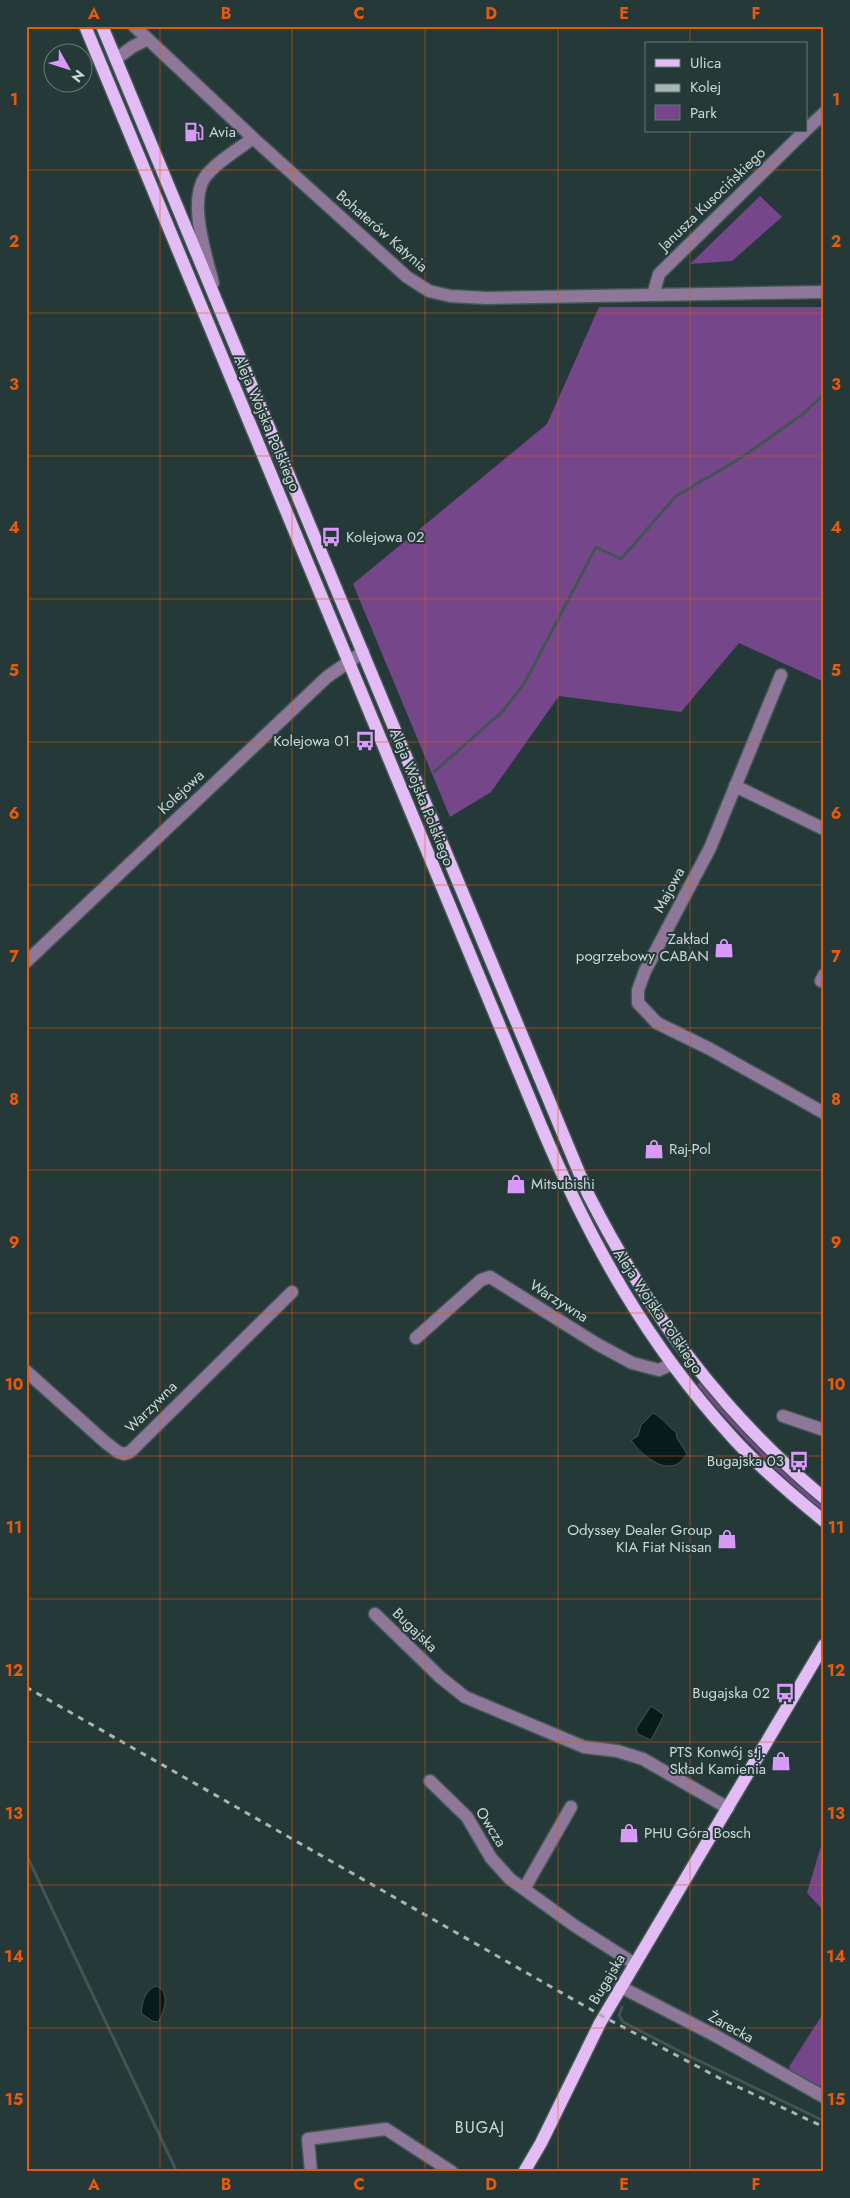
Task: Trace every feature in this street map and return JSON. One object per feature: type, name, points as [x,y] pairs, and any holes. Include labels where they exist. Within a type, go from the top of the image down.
[{"type":"main road","name":"Aleja Wojska Polskiego","points":[[85,26],[559,1169],[584,1222],[620,1288],[672,1364],[732,1438],[766,1471],[824,1521]]},
{"type":"main road","name":"Aleja Wojska Polskiego","points":[[102,26],[588,1194],[616,1247],[656,1313],[699,1372],[769,1450],[824,1498]]},
{"type":"main road","name":"Bugajska","points":[[524,2172],[541,2143],[587,2048],[621,1987],[824,1645]]},
{"type":"street","name":"Bohaterów Katynia","points":[[134,26],[253,138],[407,276],[429,291],[450,296],[486,298],[824,292]]},
{"type":"street","points":[[116,59],[132,46],[148,39]]},
{"type":"street","name":"Janusza Kusocińskiego","points":[[808,128],[824,113]]},
{"type":"street","name":"Janusza Kusocińskiego","points":[[653,295],[659,274],[804,132]]},
{"type":"street","points":[[221,314],[202,241],[198,209],[200,189],[205,177],[213,168],[253,138]]},
{"type":"street","name":"Kolejowa","points":[[26,962],[327,676],[363,652]]},
{"type":"street","name":"Majowa","points":[[781,676],[710,848],[645,971],[638,990],[638,1002],[657,1023],[710,1049],[824,1113]]},
{"type":"street","points":[[735,786],[824,829]]},
{"type":"street","name":"Warzywna","points":[[416,1338],[481,1280],[490,1277],[632,1364],[659,1370],[672,1364]]},
{"type":"street","name":"Warzywna","points":[[26,1371],[105,1442],[118,1452],[124,1454],[137,1445],[292,1292]]},
{"type":"street","points":[[783,1416],[824,1430]]},
{"type":"street","name":"Bugajska","points":[[375,1614],[440,1677],[465,1697],[584,1747],[632,1754],[728,1808]]},
{"type":"street","name":"Owcza","points":[[430,1781],[467,1817],[497,1867],[575,1926],[635,1964]]},
{"type":"street","points":[[524,1889],[571,1807]]},
{"type":"street","name":"Żarecka","points":[[621,1987],[714,2035],[824,2097]]},
{"type":"street","points":[[311,2172],[308,2139],[386,2129],[452,2172]]},
{"type":"green space","points":[[760,196],[782,217],[732,261],[690,264]]},
{"type":"green space","points":[[599,307],[824,307],[824,682],[739,643],[681,712],[559,696],[491,792],[450,817],[353,584],[547,424]]},
{"type":"green space","points":[[700,1382],[759,1447],[824,1506],[824,1512],[773,1467],[742,1436],[697,1385]]},
{"type":"green space","points":[[824,1836],[824,1911],[807,1893]]},
{"type":"green space","points":[[824,2012],[824,2097],[791,2078],[789,2067]]},
{"type":"water","points":[[653,1413],[676,1432],[677,1438],[687,1454],[679,1463],[672,1466],[659,1464],[640,1451],[631,1440],[638,1436],[641,1425]]},
{"type":"water","points":[[651,1706],[664,1715],[651,1740],[638,1734],[636,1729]]},
{"type":"water","points":[[155,1986],[163,1991],[165,1996],[163,2013],[158,2022],[152,2021],[141,2013],[146,1994]]},
{"type":"waterway","points":[[434,772],[503,711],[525,682],[596,547],[621,559],[676,496],[741,458],[803,414],[824,394]]},
{"type":"waterway","points":[[26,1854],[177,2172]]},
{"type":"waterway","points":[[622,2007],[619,2015],[623,2022],[824,2121]]},
{"type":"railway","points":[[26,1687],[604,2017],[723,2080],[824,2127]]},
{"type":"place","name":"Avia","points":[[194,132]]},
{"type":"place","name":"Kolejowa 02","points":[[331,537]]},
{"type":"place","name":"Kolejowa 01","points":[[365,741]]},
{"type":"place","name":"Zakład pogrzebowy CABAN","points":[[724,948]]},
{"type":"place","name":"Raj-Pol","points":[[654,1149]]},
{"type":"place","name":"Mitsubishi","points":[[516,1184]]},
{"type":"place","name":"Bugajska 03","points":[[799,1461]]},
{"type":"place","name":"Odyssey Dealer Group KIA Fiat Nissan","points":[[727,1539]]},
{"type":"place","name":"Bugajska 02","points":[[785,1693]]},
{"type":"place","name":"PTS Konwój s.j. Skład Kamienia","points":[[781,1761]]},
{"type":"place","name":"PHU Góra Bosch","points":[[629,1833]]},
{"type":"district","name":"BUGAJ","points":[[480,2127]]}]
